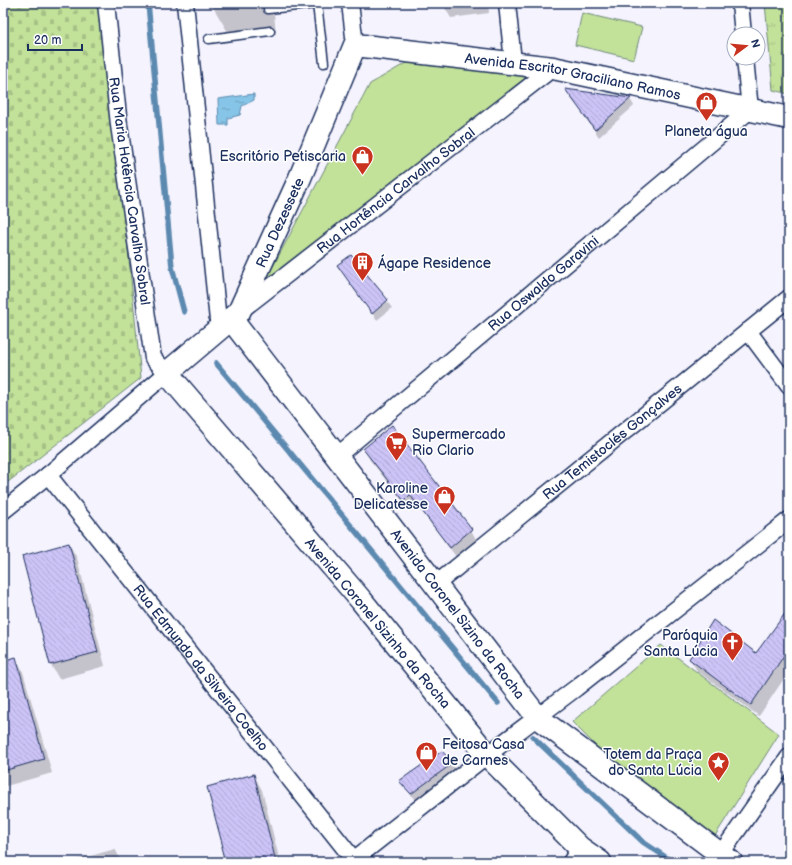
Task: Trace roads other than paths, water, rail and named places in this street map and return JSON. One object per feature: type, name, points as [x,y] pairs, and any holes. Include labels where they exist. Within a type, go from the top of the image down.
[{"type":"street","name":"Rua Maria Hotência Carvalho Sobral","points":[[106,3],[119,125],[153,358],[166,373]]},
{"type":"street","points":[[185,3],[229,320]]},
{"type":"street","points":[[350,3],[355,45]]},
{"type":"street","points":[[507,3],[512,62]]},
{"type":"street","points":[[740,3],[742,26]]},
{"type":"street","name":"Rua Dezessete","points":[[166,373],[229,320],[301,173],[355,45]]},
{"type":"street","name":"Avenida Escritor Graciliano Ramos","points":[[355,45],[512,62],[553,68],[789,118]]},
{"type":"street","points":[[746,66],[750,110]]},
{"type":"street","name":"Rua Hortência Carvalho Sobral","points":[[229,320],[553,68]]},
{"type":"street","name":"Rua Oswaldo Garavini","points":[[337,456],[750,110]]},
{"type":"street","name":"Rua Temistoclés Gonçalves","points":[[435,585],[789,298]]},
{"type":"street","name":"Avenida Coronel Sizino da Rocha","points":[[229,320],[337,456],[538,718],[726,859]]},
{"type":"street","points":[[748,332],[789,386]]},
{"type":"street","points":[[3,511],[48,476],[166,373]]},
{"type":"street","name":"Avenida Coronel Sizinho da Rocha","points":[[166,373],[361,600],[487,755],[576,855],[600,862]]},
{"type":"street","name":"Rua Edmundo da Silveira Coelho","points":[[48,476],[353,861]]},
{"type":"street","points":[[353,861],[487,755],[538,718],[789,520]]},
{"type":"street","points":[[726,859],[789,757]]},
{"type":"lane","points":[[268,9],[317,3],[324,63]]},
{"type":"lane","points":[[209,39],[270,31]]},
{"type":"water","points":[[254,94],[254,100],[242,106],[240,115],[228,118],[228,125],[219,125],[218,99]]},
{"type":"waterway","points":[[148,3],[172,267],[184,312]]},
{"type":"waterway","points":[[216,363],[498,703]]},
{"type":"waterway","points":[[533,737],[643,842],[673,862]]},
{"type":"place","name":"Planeta água","points":[[706,122]]},
{"type":"place","name":"Escritório Petiscaria","points":[[362,176]]},
{"type":"place","name":"Ágape Residence","points":[[362,282]]},
{"type":"place","name":"Supermercado Rio Clario","points":[[397,462]]},
{"type":"place","name":"Karoline Delicatesse","points":[[444,516]]},
{"type":"place","name":"Paróquia Santa Lúcia","points":[[733,662]]},
{"type":"place","name":"Feitosa Casa de Carnes","points":[[426,772]]},
{"type":"place","name":"Totem da Praça do Santa Lúcia","points":[[718,782]]}]
